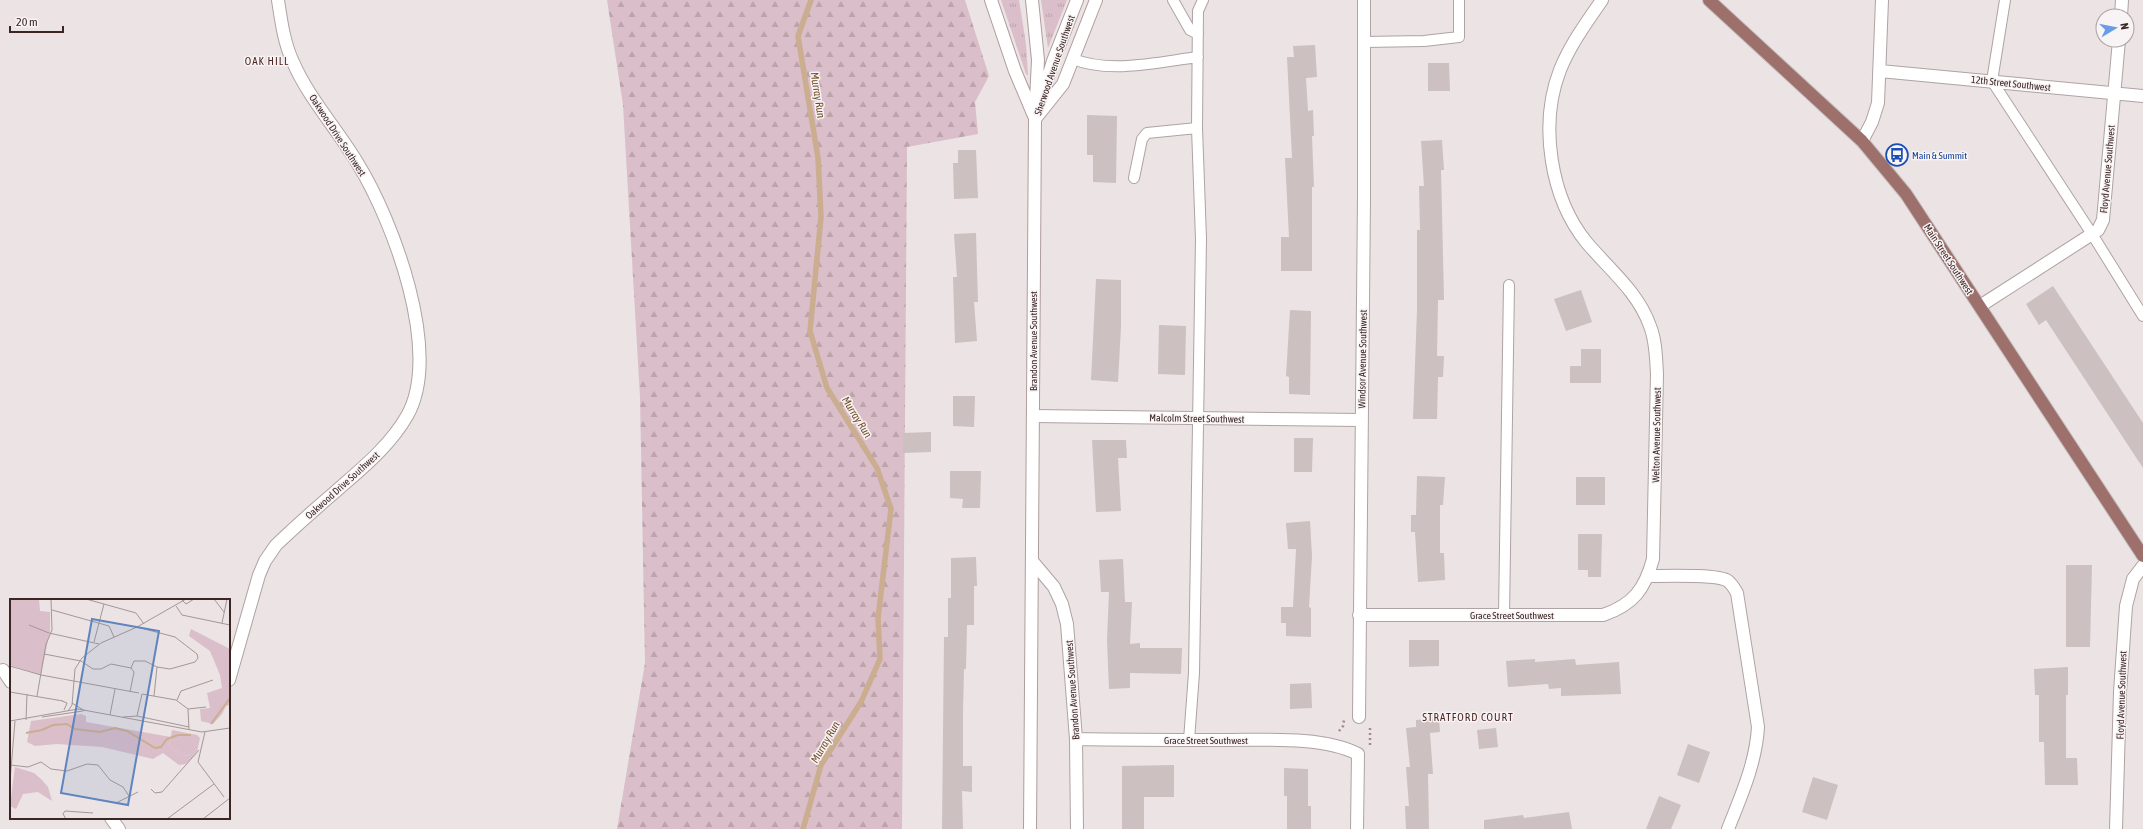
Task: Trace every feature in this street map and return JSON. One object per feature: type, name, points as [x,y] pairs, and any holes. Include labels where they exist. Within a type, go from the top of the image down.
[{"type":"main road","name":"Main Street Southwest","points":[[1709,0],[1862,141],[1906,194],[2143,556]]},
{"type":"street","name":"Oakwood Drive Southwest","points":[[230,676],[259,575],[265,561],[276,546],[376,456],[396,432],[408,415],[415,396],[418,376],[418,346],[414,310],[397,245],[381,208],[359,164],[312,96],[292,61],[278,0]]},
{"type":"street","name":"Brandon Avenue Southwest","points":[[991,0],[1015,71],[1035,119]]},
{"type":"street","name":"Brandon Avenue Southwest","points":[[1030,829],[1035,119],[1038,60],[1032,0]]},
{"type":"street","name":"Sherwood Avenue Southwest","points":[[1035,119],[1053,61],[1077,0]]},
{"type":"street","name":"Sherwood Avenue Southwest","points":[[1035,119],[1063,84],[1096,0]]},
{"type":"street","name":"Windsor Avenue Southwest","points":[[1359,717],[1358,615],[1364,198],[1364,0]]},
{"type":"street","name":"Welton Avenue Southwest","points":[[1602,0],[1573,43],[1560,70],[1553,93],[1550,118],[1551,143],[1559,190],[1569,214],[1587,242],[1630,289],[1642,307],[1651,328],[1655,347],[1657,374],[1653,559],[1649,576]]},
{"type":"street","points":[[1862,141],[1872,122],[1878,103],[1882,0]]},
{"type":"street","name":"Floyd Avenue Southwest","points":[[1980,306],[2098,230],[2102,220],[2118,48]]},
{"type":"street","name":"12th Street Southwest","points":[[1880,71],[2143,96]]},
{"type":"street","name":"Malcolm Street Southwest","points":[[1033,416],[1361,420]]},
{"type":"street","name":"Brandon Avenue Southwest","points":[[1033,562],[1054,587],[1062,604],[1067,624],[1076,739],[1076,829]]},
{"type":"street","name":"Floyd Avenue Southwest","points":[[2116,829],[2120,692],[2126,606],[2133,579],[2143,566]]},
{"type":"street","name":"Grace Street Southwest","points":[[1358,615],[1603,615],[1618,610],[1632,600],[1649,576]]},
{"type":"street","points":[[1649,576],[1705,577],[1726,580],[1734,586],[1737,593],[1758,727],[1757,748],[1753,763],[1728,829]]},
{"type":"street","points":[[2,670],[10,681]]},
{"type":"street","name":"Grace Street Southwest","points":[[1076,739],[1277,740],[1333,744],[1358,754],[1356,829]]},
{"type":"street","points":[[112,819],[119,829]]},
{"type":"lane","points":[[1173,0],[1190,30],[1198,34]]},
{"type":"lane","points":[[1189,740],[1194,673],[1199,418],[1201,239],[1197,128],[1198,11],[1203,0]]},
{"type":"lane","points":[[1364,42],[1424,41],[1459,37],[1459,0]]},
{"type":"lane","points":[[2005,0],[1992,81],[2092,234],[2143,316]]},
{"type":"lane","points":[[1074,58],[1083,62],[1129,66],[1198,57]]},
{"type":"lane","points":[[1134,178],[1142,139],[1147,132],[1197,128]]},
{"type":"lane","points":[[1504,615],[1509,285]]},
{"type":"green space","points":[[607,0],[965,0],[989,76],[975,102],[978,134],[907,147],[902,829],[617,829],[645,663],[640,397],[623,105]]},
{"type":"green space","points":[[1001,0],[1019,0],[1026,44],[1028,75],[1026,74]]},
{"type":"green space","points":[[1041,0],[1067,0],[1048,48]]},
{"type":"building","points":[[1315,45],[1317,77],[1306,78],[1308,111],[1313,110],[1314,136],[1312,136],[1314,187],[1312,187],[1312,271],[1281,271],[1281,237],[1289,237],[1285,158],[1292,158],[1287,57],[1294,57],[1293,46]]},
{"type":"building","points":[[1428,63],[1449,63],[1450,91],[1428,91]]},
{"type":"building","points":[[1087,115],[1117,116],[1116,183],[1093,182],[1093,155],[1087,155]]},
{"type":"building","points":[[1442,140],[1444,170],[1441,170],[1444,300],[1438,300],[1437,356],[1444,356],[1443,377],[1438,377],[1437,419],[1413,419],[1417,310],[1417,230],[1420,230],[1419,186],[1424,186],[1421,141]]},
{"type":"building","points":[[958,150],[976,150],[978,198],[954,199],[953,163],[958,163]]},
{"type":"building","points":[[976,233],[978,302],[974,302],[977,341],[955,343],[953,277],[957,277],[954,234]]},
{"type":"building","points":[[1096,279],[1121,280],[1121,327],[1118,382],[1091,380]]},
{"type":"building","points":[[2053,286],[2143,423],[2143,468],[2046,320],[2039,325],[2026,304]]},
{"type":"building","points":[[1581,290],[1592,322],[1566,331],[1554,299]]},
{"type":"building","points":[[1290,310],[1311,311],[1310,395],[1289,394],[1289,377],[1286,376]]},
{"type":"building","points":[[1159,325],[1186,326],[1185,375],[1158,374]]},
{"type":"building","points":[[1581,349],[1601,349],[1601,383],[1570,383],[1570,366],[1581,366]]},
{"type":"building","points":[[953,396],[975,396],[974,427],[953,426]]},
{"type":"building","points":[[931,432],[931,452],[903,453],[903,433]]},
{"type":"building","points":[[1294,438],[1313,438],[1312,472],[1294,472]]},
{"type":"building","points":[[1092,440],[1126,440],[1127,458],[1118,458],[1121,511],[1096,512]]},
{"type":"building","points":[[950,471],[981,471],[980,508],[962,508],[963,499],[950,498]]},
{"type":"building","points":[[1417,476],[1445,477],[1443,505],[1440,505],[1440,553],[1444,553],[1445,580],[1418,582],[1415,532],[1411,532],[1411,515],[1416,515]]},
{"type":"building","points":[[1576,477],[1605,477],[1605,505],[1576,505]]},
{"type":"building","points":[[1310,521],[1312,556],[1309,607],[1311,608],[1311,637],[1286,636],[1286,623],[1281,623],[1281,607],[1293,607],[1296,549],[1288,549],[1286,523]]},
{"type":"building","points":[[1578,534],[1602,534],[1601,577],[1588,577],[1588,570],[1578,570]]},
{"type":"building","points":[[976,557],[977,586],[974,586],[974,625],[967,625],[963,711],[963,766],[972,766],[972,792],[962,791],[963,829],[942,829],[944,637],[948,637],[948,598],[951,598],[951,558]]},
{"type":"building","points":[[1123,559],[1125,602],[1132,602],[1130,644],[1140,643],[1140,648],[1182,648],[1181,674],[1130,673],[1130,688],[1109,689],[1107,640],[1109,592],[1101,592],[1099,560]]},
{"type":"building","points":[[2066,565],[2092,565],[2090,647],[2066,647]]},
{"type":"building","points":[[1409,640],[1439,640],[1439,666],[1409,667]]},
{"type":"building","points":[[1535,659],[1535,662],[1575,659],[1576,665],[1619,662],[1621,694],[1561,696],[1561,688],[1549,689],[1548,684],[1508,687],[1506,661]]},
{"type":"building","points":[[2068,667],[2068,695],[2066,695],[2066,758],[2077,758],[2078,785],[2045,785],[2044,742],[2039,742],[2039,695],[2035,695],[2034,669]]},
{"type":"building","points":[[1311,683],[1312,708],[1290,709],[1290,684]]},
{"type":"building","points":[[1439,718],[1440,732],[1430,733],[1433,774],[1428,774],[1429,829],[1406,829],[1405,806],[1409,806],[1406,767],[1410,767],[1406,728],[1416,727],[1416,720]]},
{"type":"building","points":[[1496,728],[1498,747],[1479,749],[1477,730]]},
{"type":"building","points":[[1688,744],[1710,752],[1699,783],[1677,775]]},
{"type":"building","points":[[1174,765],[1174,797],[1144,797],[1144,829],[1122,829],[1122,766]]},
{"type":"building","points":[[1284,768],[1308,769],[1308,806],[1311,806],[1311,829],[1287,829],[1287,796],[1284,796]]},
{"type":"building","points":[[1813,777],[1838,785],[1827,820],[1802,812]]},
{"type":"building","points":[[1659,796],[1681,805],[1671,829],[1646,829]]},
{"type":"building","points":[[1569,812],[1572,829],[1484,829],[1484,820],[1523,815],[1524,818]]},
{"type":"waterway","name":"Murray Run","points":[[803,829],[821,765],[861,702],[880,659],[878,618],[891,509],[877,468],[827,388],[810,331],[821,217],[818,158],[798,36],[811,0]]},
{"type":"place","name":"Main & Summit","points":[[1897,155]]},
{"type":"district","name":"OAK HILL","points":[[267,61]]},
{"type":"district","name":"STRATFORD COURT","points":[[1468,717]]}]
